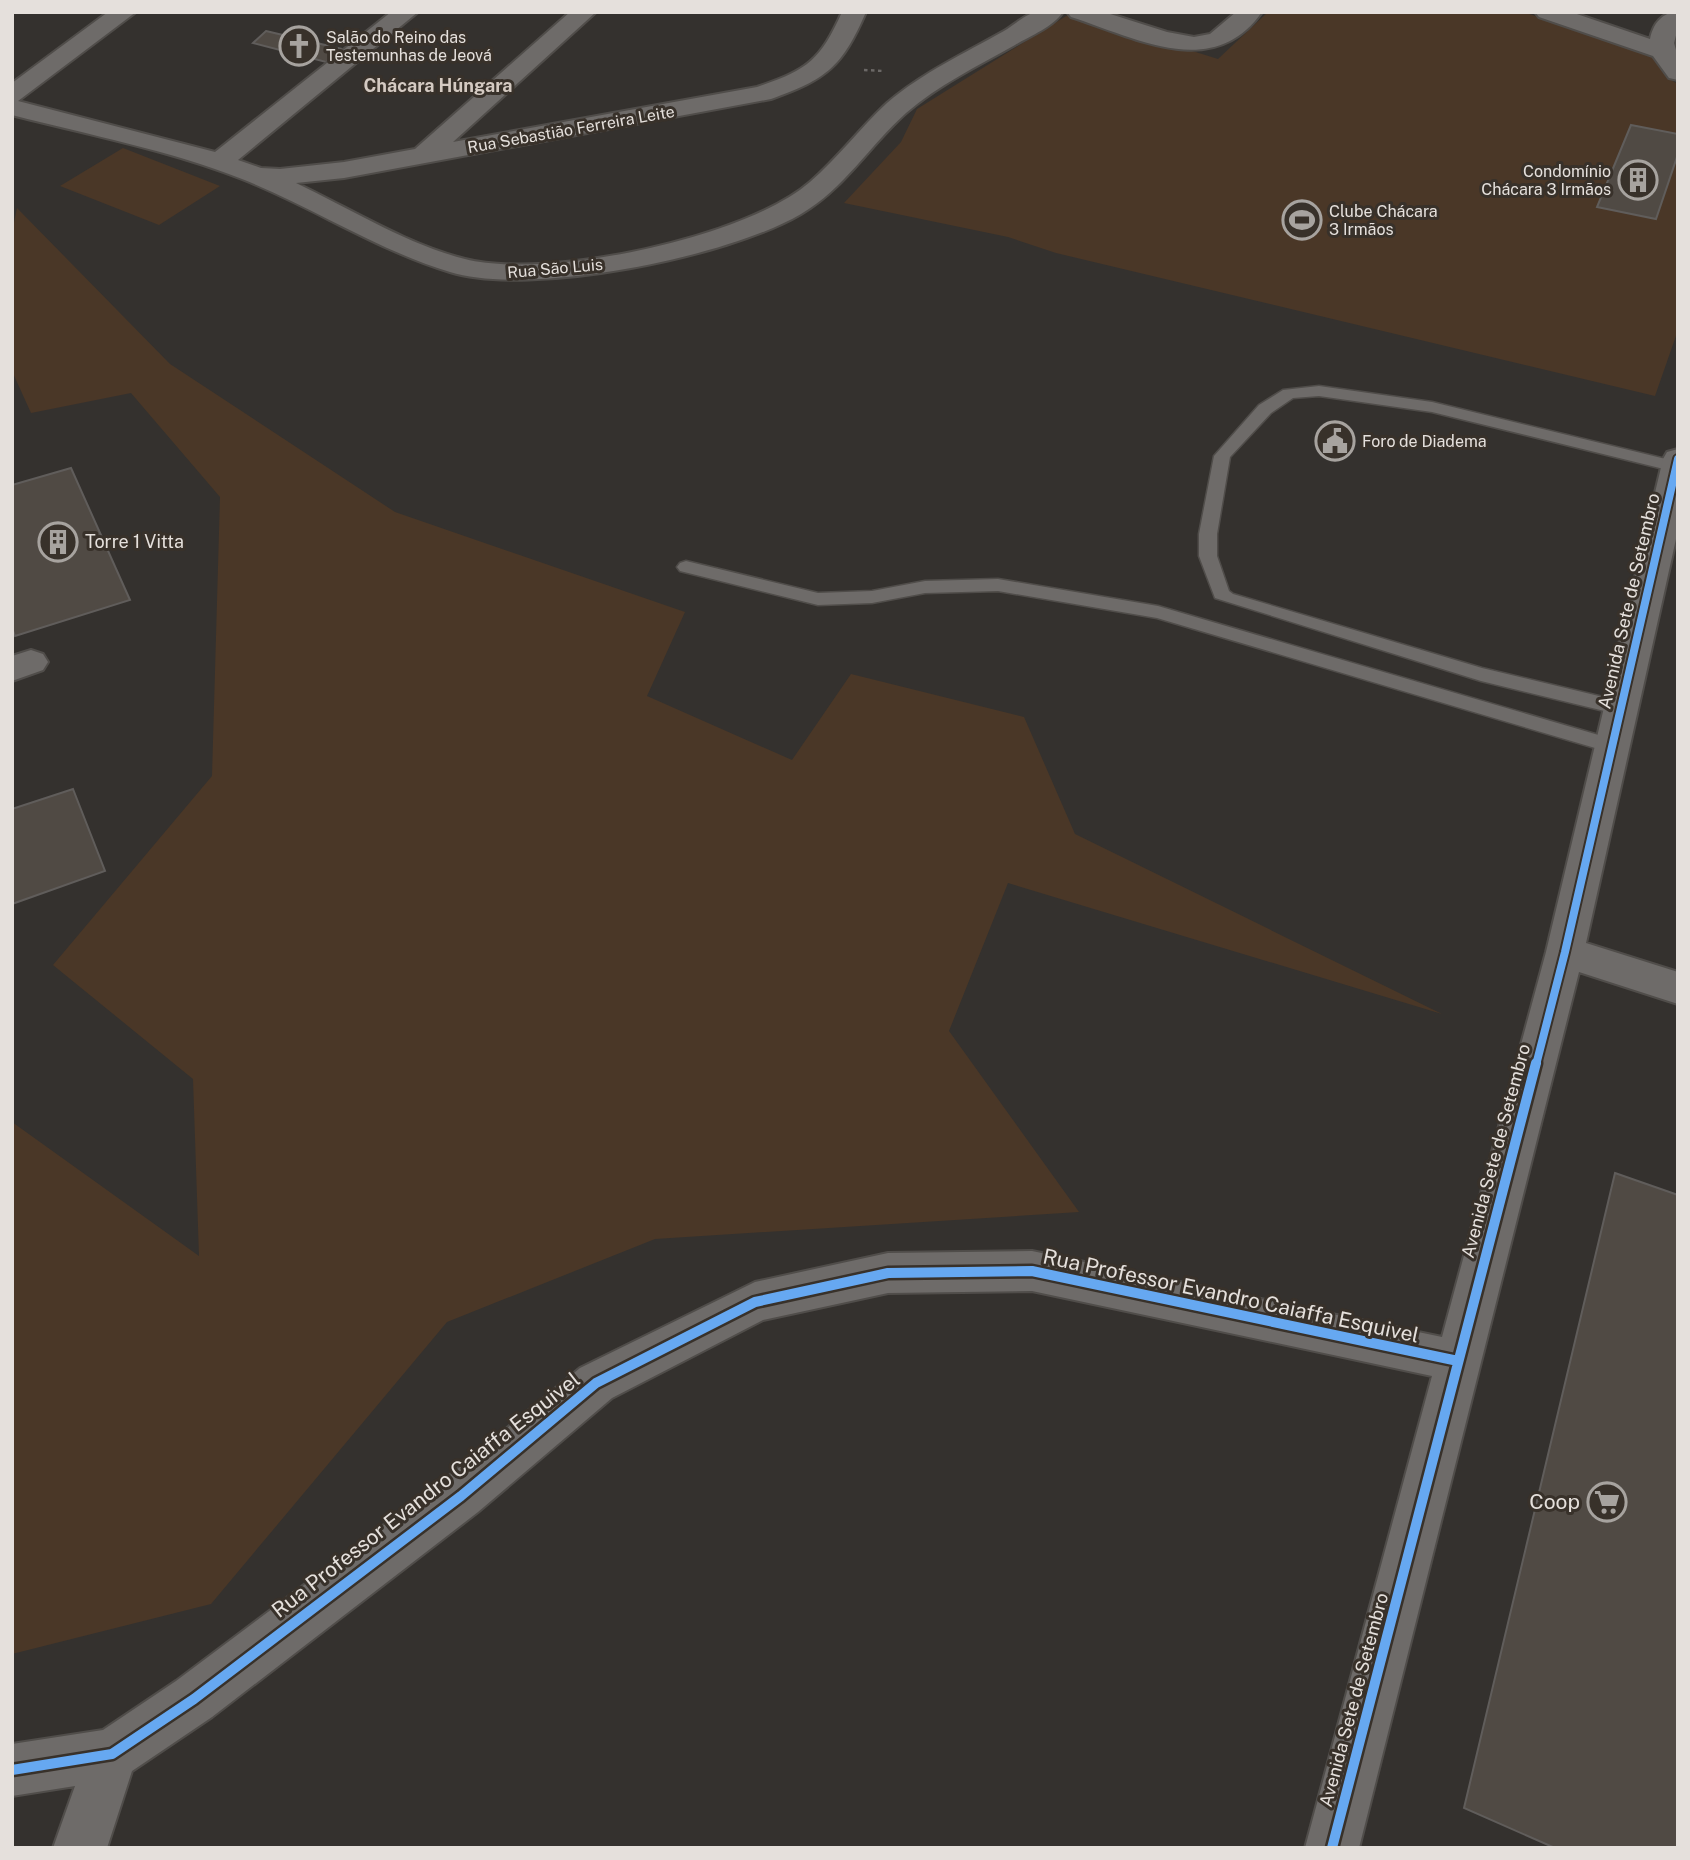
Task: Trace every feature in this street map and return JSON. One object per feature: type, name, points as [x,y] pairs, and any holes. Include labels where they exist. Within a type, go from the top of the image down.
[{"type":"street","points":[[12,95],[124,12]]},
{"type":"street","points":[[219,163],[406,12]]},
{"type":"street","points":[[423,156],[584,12]]},
{"type":"street","name":"Rua Sebastião Ferreira Leite","points":[[250,173],[280,177],[344,170],[762,94],[798,81],[827,64],[843,38],[854,12]]},
{"type":"street","name":"Rua São Luis","points":[[12,107],[250,173],[422,252],[463,267],[503,273],[552,271],[612,263],[751,227],[792,208],[817,189],[897,108],[920,90],[1051,12]]},
{"type":"street","points":[[1079,12],[1192,44],[1217,40],[1250,12]]},
{"type":"street","points":[[1547,12],[1661,51],[1678,73]]},
{"type":"street","points":[[1661,51],[1660,36],[1667,22],[1678,15]]},
{"type":"street","name":"Avenida Sete de Setembro","points":[[1332,1848],[1565,952],[1677,463]]},
{"type":"street","points":[[1565,952],[1678,988]]},
{"type":"street","name":"Rua Professor Evandro Caiaffa Esquivel","points":[[12,1770],[112,1754],[194,1699],[461,1496],[596,1383],[755,1302],[888,1273],[1032,1271],[1458,1361]]},
{"type":"street","points":[[80,1848],[112,1754]]},
{"type":"lane","points":[[1616,727],[1481,674],[1221,594],[1208,556],[1208,534],[1222,456],[1265,409],[1289,393],[1319,391],[1432,407],[1677,463]]},
{"type":"lane","points":[[686,567],[818,599],[872,597],[925,587],[998,584],[1158,612],[1616,727]]},
{"type":"shaded area","name":"Clube Chácara 3 Irmãos","points":[[1268,12],[1523,12],[1650,54],[1669,79],[1678,84],[1678,330],[1655,396],[1056,253],[1008,237],[844,203],[901,142],[917,109],[1071,13],[1218,59]]},
{"type":"shaded area","points":[[123,148],[220,186],[159,225],[60,186]]},
{"type":"shaded area","points":[[17,208],[170,364],[395,512],[685,612],[647,696],[792,760],[851,674],[1024,717],[1075,834],[1442,1014],[1008,883],[949,1031],[1079,1212],[655,1239],[447,1322],[211,1604],[12,1654],[12,1122],[199,1256],[193,1079],[53,965],[212,776],[220,497],[131,393],[31,413],[12,371],[12,232]]},
{"type":"building","name":"Salão do Reino das Testemunhas de Jeová","points":[[266,31],[346,50],[326,62],[253,43]]},
{"type":"building","name":"Condomínio Chácara 3 Irmãos","points":[[1631,125],[1678,134],[1678,154],[1656,219],[1597,207]]},
{"type":"building","name":"Torre 1 Vitta","points":[[71,468],[130,600],[15,636],[12,628],[12,485]]},
{"type":"building","points":[[73,789],[105,871],[12,904],[12,809]]},
{"type":"building","name":"Coop","points":[[1615,1173],[1678,1195],[1678,1848],[1555,1848],[1464,1808]]},
{"type":"cycle path","points":[[1332,1848],[1565,952],[1678,459]]},
{"type":"cycle path","points":[[12,1770],[112,1754],[194,1699],[461,1496],[596,1383],[755,1302],[888,1273],[1032,1271],[1458,1361]]},
{"type":"place","name":"Salão do Reino das Testemunhas de Jeová","points":[[299,46]]},
{"type":"place","name":"Condomínio Chácara 3 Irmãos","points":[[1638,180]]},
{"type":"place","name":"Clube Chácara 3 Irmãos","points":[[1302,220]]},
{"type":"place","name":"Foro de Diadema","points":[[1335,441]]},
{"type":"place","name":"Torre 1 Vitta","points":[[58,542]]},
{"type":"place","name":"Coop","points":[[1607,1502]]},
{"type":"district","name":"Chácara Húngara","points":[[438,86]]}]
